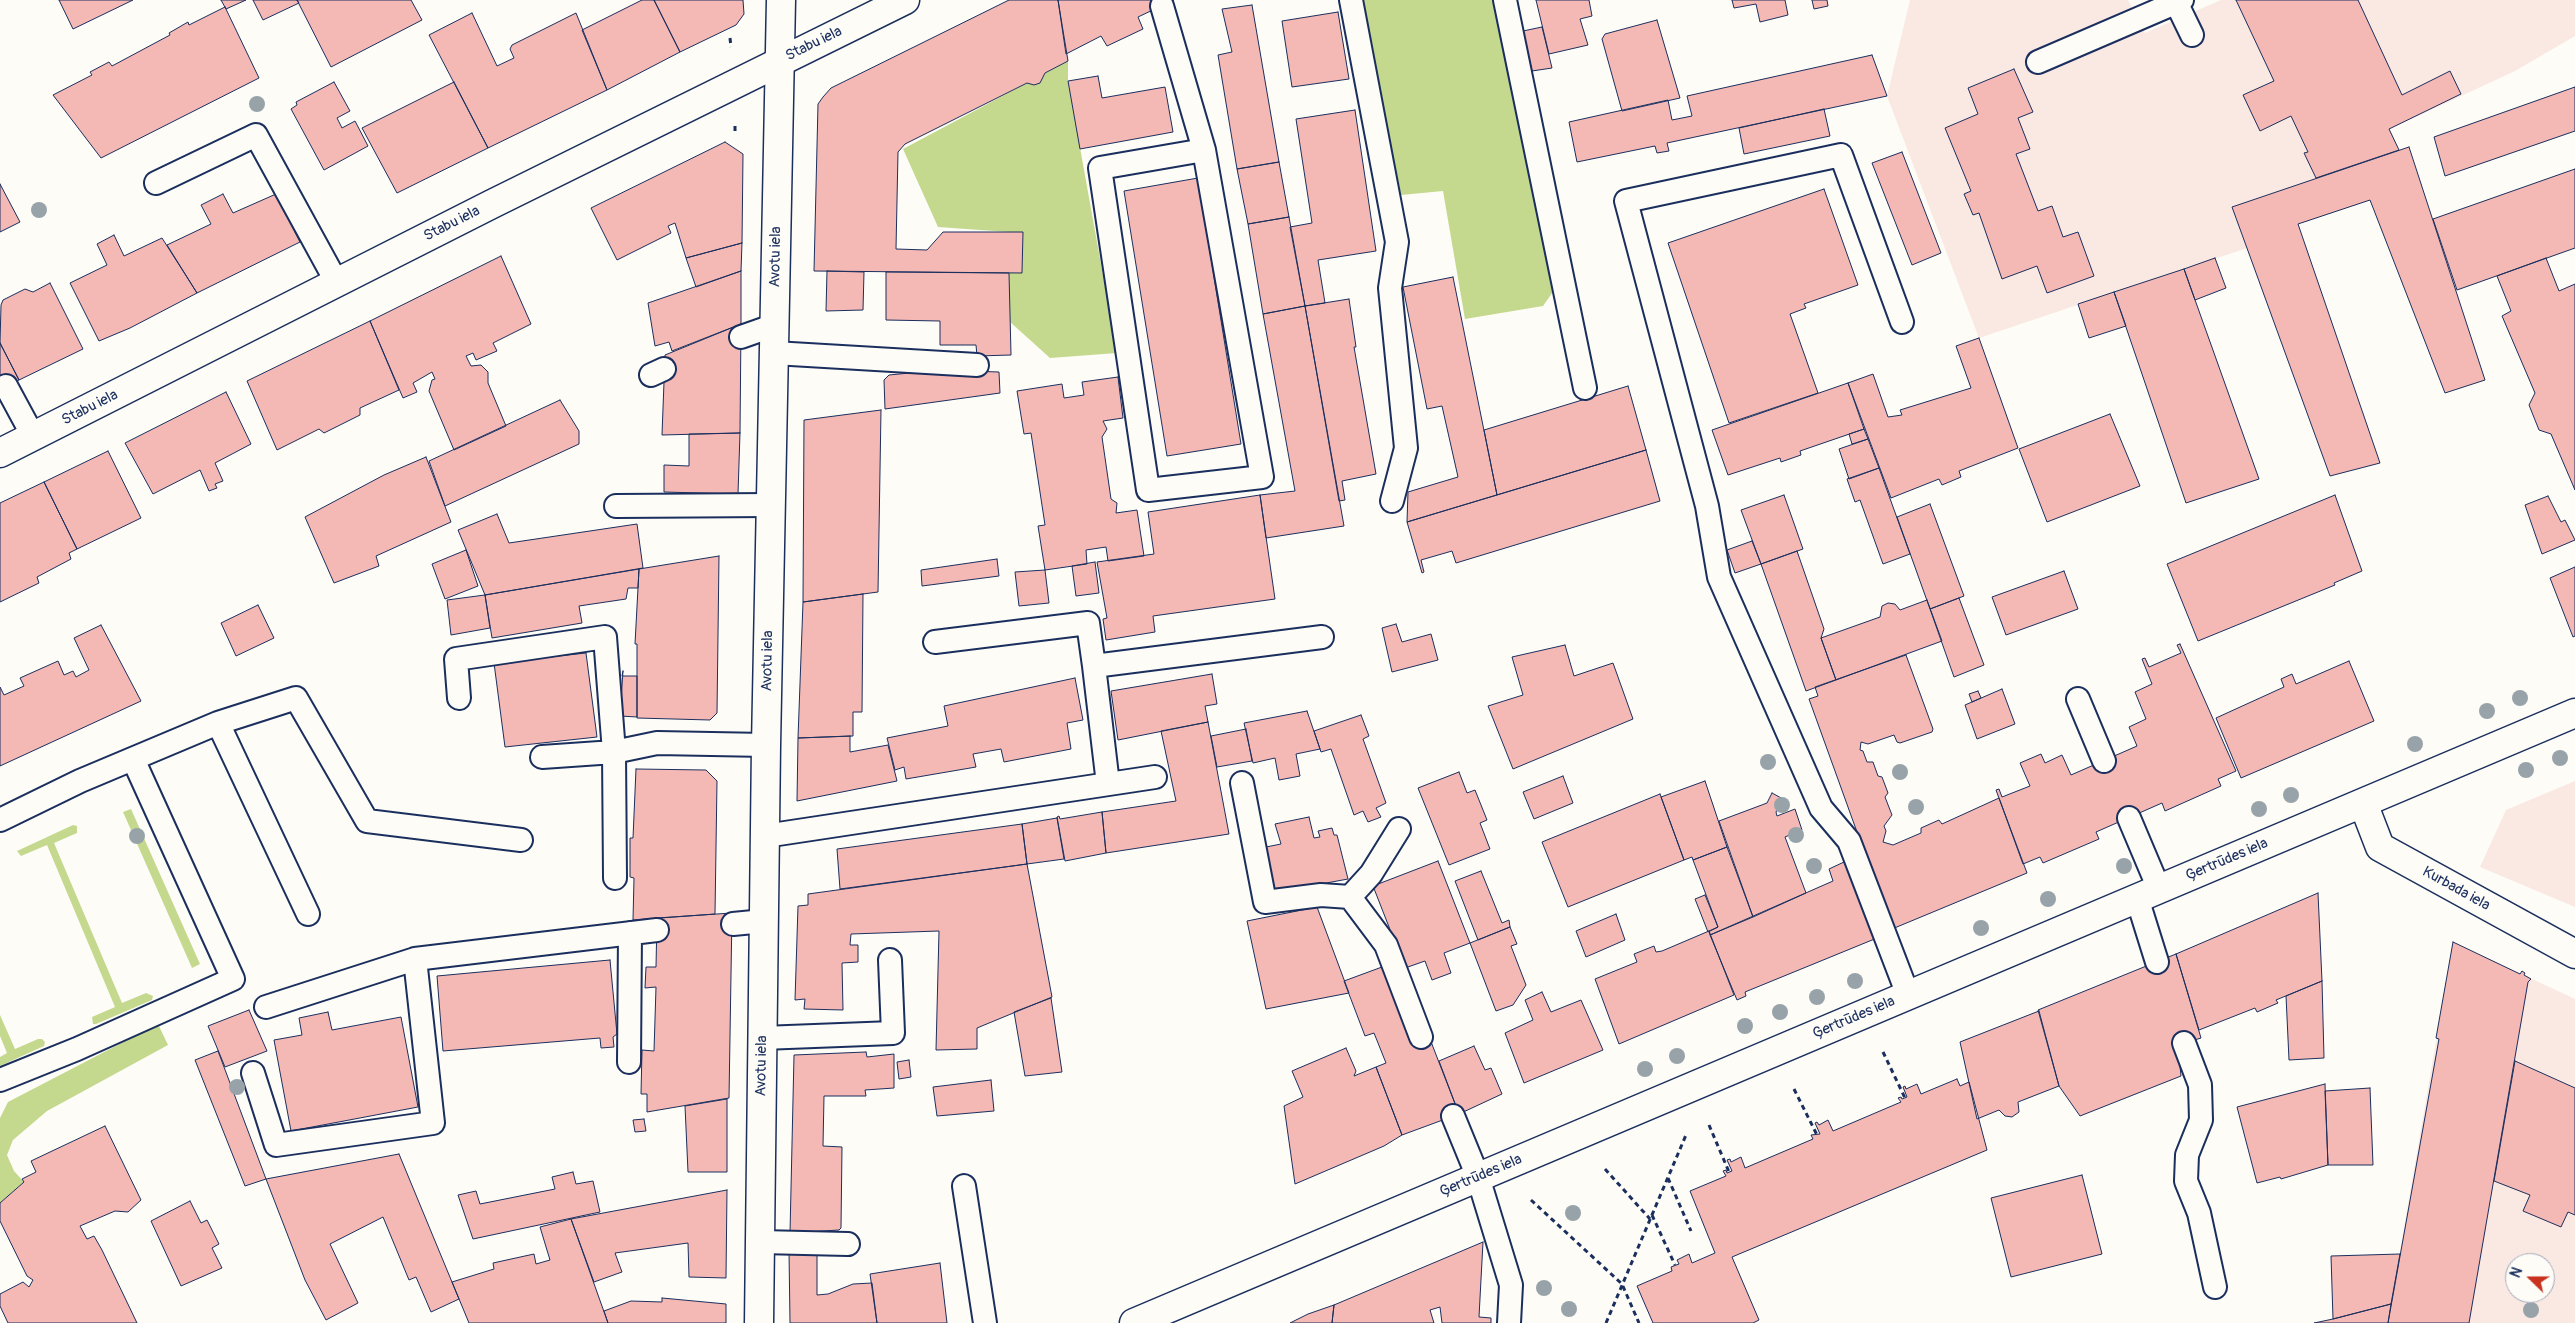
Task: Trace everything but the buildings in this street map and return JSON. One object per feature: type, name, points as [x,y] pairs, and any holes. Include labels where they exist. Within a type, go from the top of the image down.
[{"type":"street","name":"Avotu iela","points":[[759,1323],[766,745],[781,0]]},
{"type":"street","name":"Stabu iela","points":[[0,453],[780,61],[906,0]]},
{"type":"street","name":"Ģertrūdes iela","points":[[1134,1323],[2363,803],[2574,716]]},
{"type":"street","name":"Kurbada iela","points":[[2363,803],[2380,847],[2575,954]]},
{"type":"lane","points":[[1351,0],[1397,242],[1390,288],[1406,448],[1392,500]]},
{"type":"lane","points":[[1505,0],[1585,388]]},
{"type":"lane","points":[[2038,62],[2179,1],[2192,35]]},
{"type":"lane","points":[[1162,6],[1204,150],[1262,477],[1148,490],[1100,168],[1204,150]]},
{"type":"lane","points":[[156,183],[256,135],[337,283]]},
{"type":"lane","points":[[1902,322],[1842,155],[1626,201],[1707,506],[1719,577],[1821,808],[1849,841],[1908,995]]},
{"type":"lane","points":[[741,337],[775,325]]},
{"type":"lane","points":[[774,353],[977,364]]},
{"type":"lane","points":[[6,386],[33,436]]},
{"type":"lane","points":[[616,506],[771,505]]},
{"type":"lane","points":[[935,642],[1088,623],[1108,784]]},
{"type":"lane","points":[[459,698],[456,659],[605,636],[614,752],[615,878]]},
{"type":"lane","points":[[1094,666],[1322,637]]},
{"type":"lane","points":[[0,820],[80,781],[218,723],[296,698],[366,821],[521,840]]},
{"type":"lane","points":[[2078,698],[2104,761]]},
{"type":"lane","points":[[218,723],[308,914]]},
{"type":"lane","points":[[542,756],[614,752],[657,743],[766,745]]},
{"type":"lane","points":[[0,1080],[78,1049],[233,979],[133,759]]},
{"type":"lane","points":[[765,836],[1155,777]]},
{"type":"lane","points":[[1242,783],[1265,902],[1321,895],[1350,897],[1386,945],[1421,1037]]},
{"type":"lane","points":[[2129,818],[2148,894],[2157,962]]},
{"type":"lane","points":[[1350,897],[1371,874],[1399,829]]},
{"type":"lane","points":[[733,924],[764,921]]},
{"type":"lane","points":[[266,1007],[415,959],[657,930]]},
{"type":"lane","points":[[629,1062],[630,933]]},
{"type":"lane","points":[[253,1073],[276,1145],[433,1123],[415,959]]},
{"type":"lane","points":[[762,1038],[893,1033],[890,960]]},
{"type":"lane","points":[[2184,1043],[2200,1085],[2201,1120],[2187,1155],[2186,1181],[2199,1213],[2215,1287]]},
{"type":"lane","points":[[1452,1116],[1478,1177],[1511,1285],[1509,1323]]},
{"type":"lane","points":[[964,1186],[985,1323]]},
{"type":"lane","points":[[760,1242],[848,1244]]},
{"type":"path","points":[[730,38],[731,48]]},
{"type":"path","points":[[735,126],[736,133]]},
{"type":"path","points":[[1883,1052],[1905,1098]]},
{"type":"path","points":[[1794,1089],[1817,1135]]},
{"type":"path","points":[[1709,1125],[1729,1172]]},
{"type":"path","points":[[1607,1322],[1686,1135]]},
{"type":"path","points":[[1605,1169],[1651,1216],[1674,1265]]},
{"type":"path","points":[[1668,1178],[1691,1231]]},
{"type":"path","points":[[1531,1200],[1622,1284],[1639,1323]]},
{"type":"shaded area","points":[[1910,0],[2128,0],[2145,33],[2221,0],[2575,0],[2575,36],[2515,71],[2390,129],[2399,150],[2233,207],[2247,248],[1979,338],[1887,96]]},
{"type":"shaded area","points":[[2575,781],[2575,907],[2480,867],[2506,810]]},
{"type":"shaded area","points":[[2453,942],[2575,999],[2575,1323],[2319,1323],[2391,1304]]},
{"type":"green space","points":[[1360,0],[1497,0],[1557,286],[1543,306],[1465,319],[1443,191],[1401,195]]},
{"type":"green space","points":[[1068,61],[1068,81],[1117,353],[1050,358],[1009,321],[1009,273],[1022,273],[1023,233],[938,227],[903,149]]},
{"type":"green space","points":[[131,809],[200,964],[192,968],[123,812]]},
{"type":"green space","points":[[73,825],[77,826],[77,833],[54,843],[122,1003],[146,993],[153,996],[152,1000],[96,1024],[93,1024],[92,1017],[115,1007],[47,845],[21,856],[17,851]]},
{"type":"green space","points":[[0,1015],[15,1049],[38,1039],[42,1039],[45,1042],[44,1046],[0,1066],[0,1057],[7,1053],[0,1036]]},
{"type":"green space","points":[[158,1024],[168,1045],[47,1111],[13,1140],[7,1155],[14,1171],[24,1182],[0,1203],[0,1118],[8,1102]]}]
